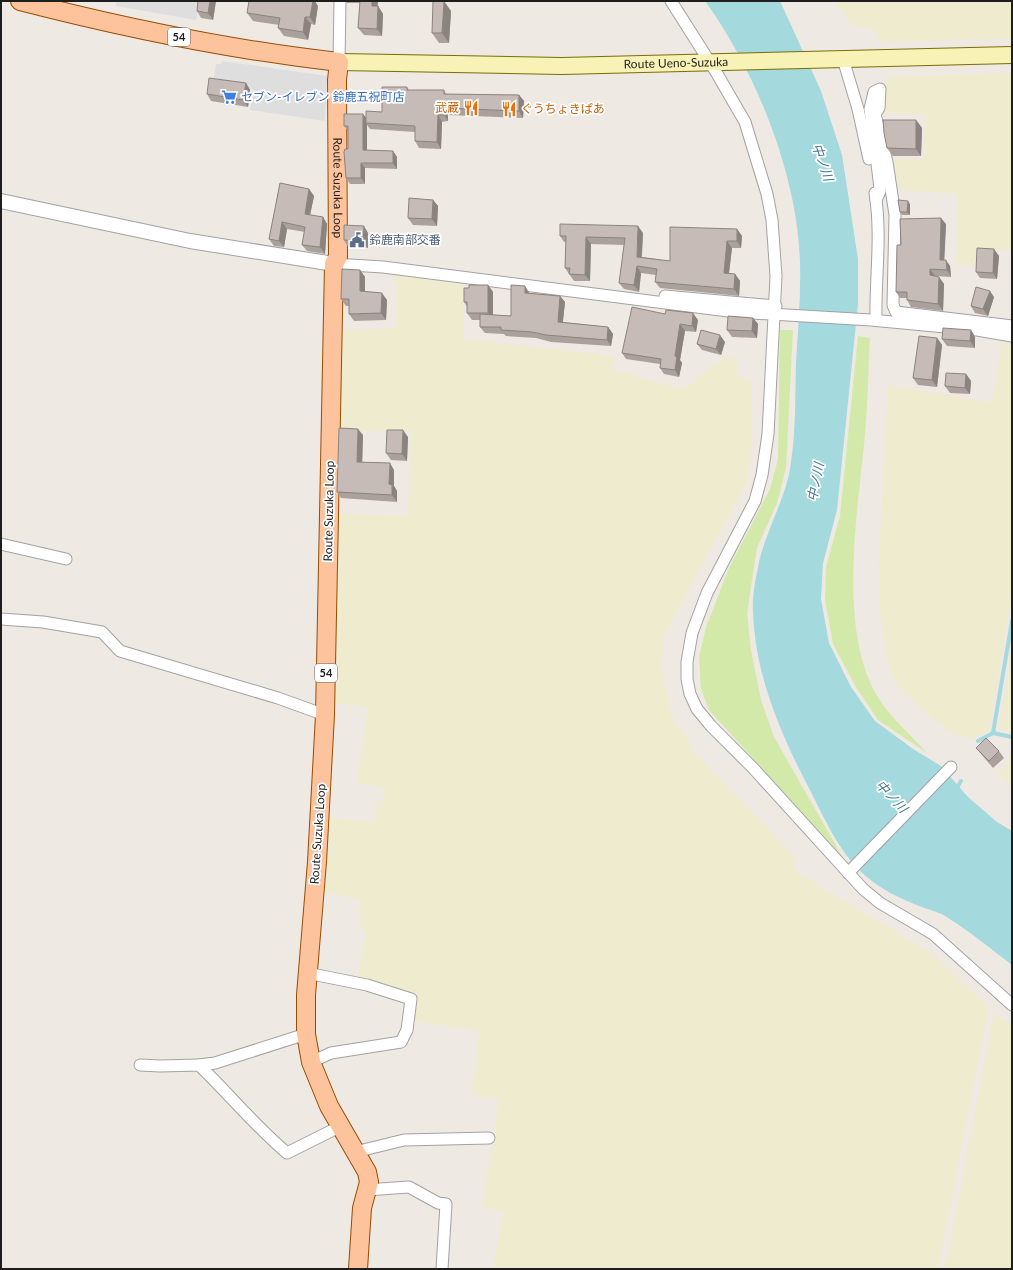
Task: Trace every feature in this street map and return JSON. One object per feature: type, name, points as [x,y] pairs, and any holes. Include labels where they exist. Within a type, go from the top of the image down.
[{"type":"main road","name":"54","points":[[20,1],[107,23],[254,51],[339,62]]},
{"type":"main road","name":"Route Ueno-Suzuka","points":[[339,62],[562,66],[1012,55]]},
{"type":"main road","name":"Route Suzuka Loop","points":[[339,62],[337,80],[338,257],[334,264],[325,715],[317,862],[307,973],[306,1034],[310,1062],[329,1106],[368,1172],[369,1182],[362,1208],[358,1269]]},
{"type":"street","points":[[339,62],[340,1]]},
{"type":"street","points":[[672,1],[712,62],[745,122],[767,194],[774,245],[776,311],[768,434],[762,475],[755,501],[707,593],[696,621],[689,649],[687,679],[690,694],[697,709],[711,726],[753,768],[848,873],[880,903],[939,939],[1012,1005]]},
{"type":"street","points":[[843,59],[858,109],[876,200],[879,250],[874,320]]},
{"type":"street","points":[[876,200],[880,190],[870,109],[874,92],[880,88],[879,108],[875,114],[892,192],[895,226],[893,305],[896,312],[1011,331]]},
{"type":"street","points":[[1,201],[190,241],[334,264],[390,268],[558,288],[643,301],[736,312],[776,311],[977,330],[1011,331]]},
{"type":"street","points":[[1,544],[66,558]]},
{"type":"street","points":[[1,619],[43,622],[102,632],[120,651],[278,698],[325,715]]},
{"type":"street","points":[[848,873],[951,767]]},
{"type":"street","points":[[307,973],[367,985],[411,1000],[407,1030],[401,1042],[331,1053],[310,1062]]},
{"type":"street","points":[[140,1065],[160,1066],[215,1064],[306,1034]]},
{"type":"street","points":[[198,1065],[229,1094],[249,1118],[287,1154],[341,1126]]},
{"type":"street","points":[[355,1152],[404,1140],[489,1138]]},
{"type":"street","points":[[366,1190],[409,1187],[438,1203],[446,1204],[442,1269]]},
{"type":"shaded area","points":[[116,1],[200,1],[196,20],[116,6]]},
{"type":"shaded area","points":[[834,1],[1012,1],[1012,39],[882,42],[872,28],[852,25]]},
{"type":"shaded area","points":[[222,61],[327,76],[325,121],[250,110],[253,89],[213,82],[216,64],[221,64]]},
{"type":"shaded area","points":[[1012,73],[1012,251],[978,249],[977,267],[956,263],[957,194],[899,190],[891,159],[923,159],[926,115],[885,113],[886,77]]},
{"type":"shaded area","points":[[395,274],[463,285],[464,339],[614,356],[614,370],[683,389],[726,356],[737,358],[737,377],[751,380],[751,457],[746,484],[663,637],[662,670],[673,720],[688,737],[692,750],[794,856],[793,870],[931,953],[989,1007],[938,1269],[493,1269],[503,1212],[482,1207],[499,1099],[471,1094],[480,1031],[414,1021],[417,996],[370,981],[358,979],[366,931],[361,928],[359,899],[320,891],[325,816],[374,823],[377,804],[383,800],[385,788],[357,783],[368,707],[331,703],[335,514],[408,515],[411,431],[336,431],[338,330],[395,328]]},
{"type":"shaded area","points":[[1002,343],[1012,345],[1012,593],[989,731],[972,739],[950,732],[912,700],[895,682],[887,660],[880,609],[879,561],[888,385],[992,403]]},
{"type":"shaded area","points":[[1012,649],[1012,733],[999,730]]},
{"type":"shaded area","points":[[1012,747],[1012,786],[997,773],[1009,762]]},
{"type":"shaded area","points":[[994,1013],[1012,1025],[1012,1269],[945,1269]]},
{"type":"green space","points":[[780,330],[793,330],[786,468],[777,503],[757,548],[747,613],[751,650],[761,700],[774,737],[842,856],[709,710],[701,689],[699,657],[706,627],[729,568],[770,489],[778,459]]},
{"type":"green space","points":[[858,336],[870,338],[866,422],[853,568],[857,636],[865,668],[877,696],[894,719],[927,753],[878,720],[856,687],[833,644],[825,600],[826,567],[840,516]]},
{"type":"water","name":"中ノ川","points":[[705,1],[780,1],[821,91],[842,155],[858,259],[858,304],[837,510],[823,563],[821,599],[829,643],[851,687],[875,721],[913,749],[941,766],[968,797],[997,822],[1012,831],[1012,965],[971,933],[945,916],[909,902],[891,893],[882,888],[858,869],[840,846],[830,829],[790,751],[772,706],[759,659],[755,635],[753,599],[754,586],[762,550],[781,501],[789,475],[793,450],[800,288],[800,263],[797,230],[783,160],[771,126],[741,59],[724,29]]},
{"type":"building","points":[[198,1],[210,1],[208,13],[197,11]]},
{"type":"building","points":[[249,1],[313,1],[310,17],[305,17],[303,32],[278,28],[280,18],[247,13]]},
{"type":"building","points":[[360,1],[372,1],[372,6],[378,6],[377,29],[358,28]]},
{"type":"building","points":[[433,1],[444,1],[442,33],[432,33]]},
{"type":"building","points":[[209,78],[246,83],[243,100],[207,94]]},
{"type":"building","points":[[382,87],[407,87],[407,90],[444,90],[444,94],[519,95],[519,111],[444,108],[444,115],[438,115],[437,142],[415,141],[415,126],[366,123],[366,111],[382,112]]},
{"type":"building","points":[[344,114],[363,114],[363,150],[393,151],[393,163],[361,163],[361,178],[346,178],[344,152],[345,149],[348,149],[348,126],[344,126]]},
{"type":"building","points":[[883,120],[916,120],[916,149],[887,148]]},
{"type":"building","points":[[280,183],[309,189],[305,214],[323,217],[320,247],[302,245],[305,227],[282,222],[279,241],[269,239]]},
{"type":"building","points":[[409,198],[433,200],[432,219],[408,218]]},
{"type":"building","points":[[898,200],[908,201],[907,212],[900,212]]},
{"type":"building","points":[[941,218],[940,260],[946,260],[947,270],[930,269],[930,275],[939,277],[938,304],[907,300],[907,292],[896,292],[897,245],[901,245],[900,219]]},
{"type":"building","points":[[560,224],[638,226],[637,257],[670,261],[670,227],[737,229],[737,241],[727,241],[724,273],[735,274],[734,289],[655,282],[657,269],[637,266],[634,285],[619,283],[625,238],[586,237],[585,275],[569,274],[570,268],[565,268],[566,236],[560,236]]},
{"type":"building","points":[[344,225],[364,226],[363,241],[344,240]]},
{"type":"building","points":[[977,248],[994,249],[993,273],[976,272]]},
{"type":"building","points":[[342,269],[360,270],[360,291],[382,293],[381,313],[349,314],[349,299],[341,299]]},
{"type":"building","points":[[469,285],[488,285],[488,313],[467,313],[467,302],[464,302],[464,288],[469,288]]},
{"type":"building","points":[[511,285],[525,286],[525,293],[560,296],[558,322],[608,327],[607,340],[501,330],[501,327],[480,327],[480,314],[511,316]]},
{"type":"building","points":[[976,287],[990,291],[983,309],[971,306]]},
{"type":"building","points":[[632,307],[665,314],[666,310],[693,313],[692,326],[680,324],[675,356],[677,357],[675,370],[660,368],[661,359],[622,353]]},
{"type":"building","points":[[728,316],[753,318],[752,331],[727,330]]},
{"type":"building","points":[[943,328],[971,330],[970,341],[942,339]]},
{"type":"building","points":[[701,330],[720,335],[716,349],[697,344]]},
{"type":"building","points":[[919,336],[937,338],[932,380],[913,378]]},
{"type":"building","points":[[946,373],[966,374],[965,388],[945,386]]},
{"type":"building","points":[[339,428],[358,429],[357,462],[390,463],[389,484],[392,485],[392,495],[337,492]]},
{"type":"building","points":[[387,430],[403,430],[402,454],[386,453]]},
{"type":"building","points":[[986,738],[999,751],[989,761],[976,748]]},
{"type":"waterway","points":[[993,733],[1012,621]]},
{"type":"waterway","points":[[978,741],[993,733],[1012,737]]},
{"type":"waterway","points":[[955,791],[961,781]]},
{"type":"place","name":"セブン-イレブン 鈴鹿五祝町店","points":[[229,97]]},
{"type":"place","name":"武蔵","points":[[471,108]]},
{"type":"place","name":"ぐうちょきぱあ","points":[[509,109]]},
{"type":"place","name":"鈴鹿南部交番","points":[[357,240]]}]
